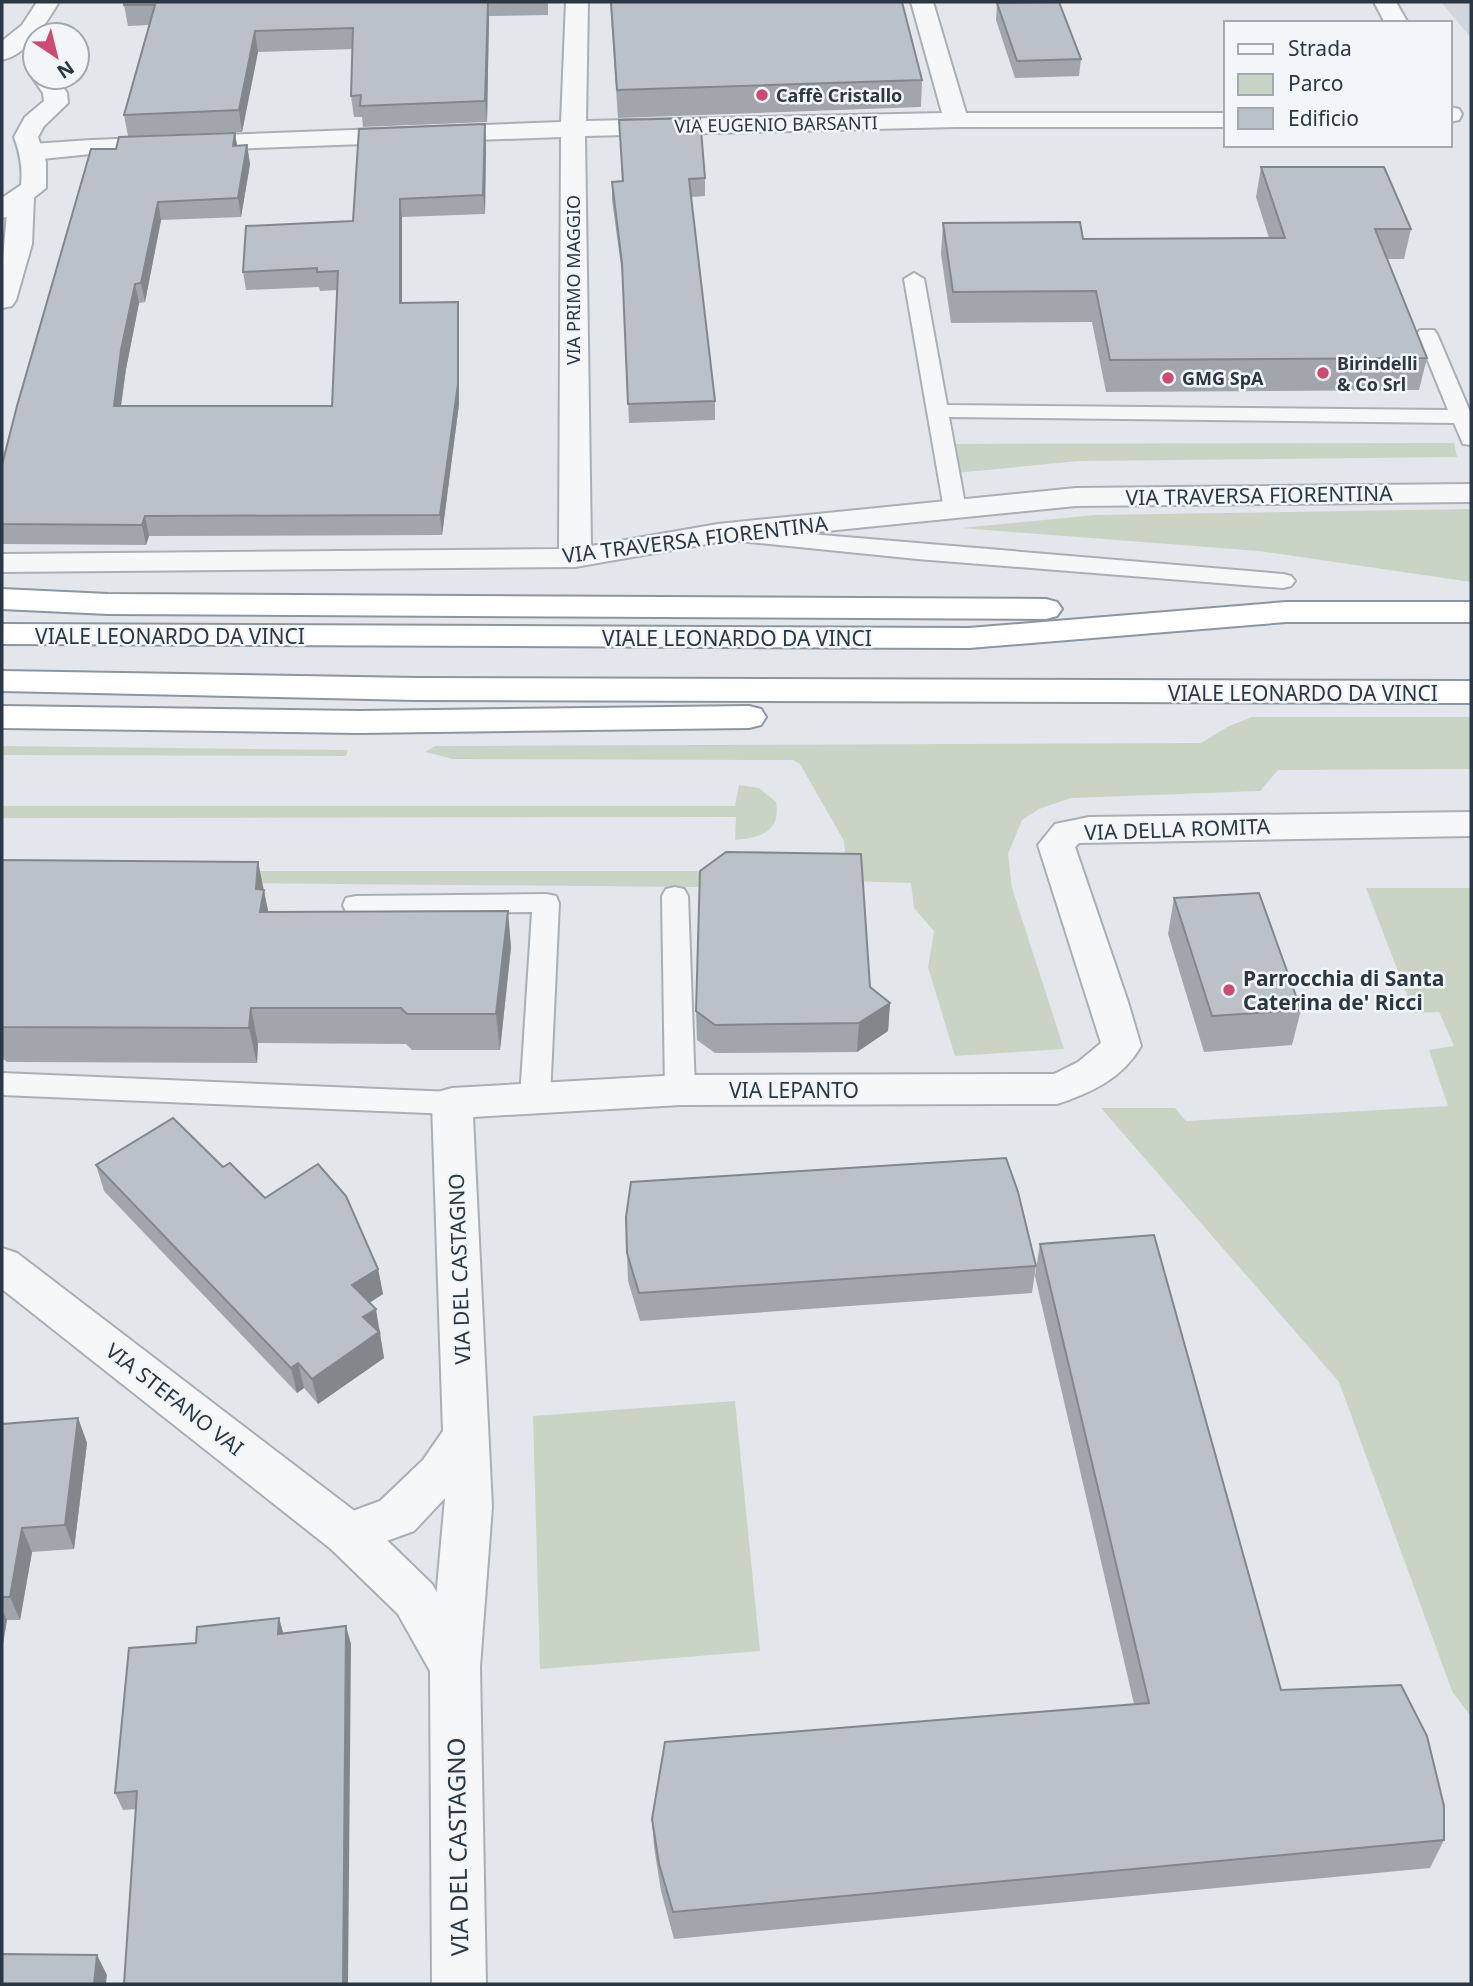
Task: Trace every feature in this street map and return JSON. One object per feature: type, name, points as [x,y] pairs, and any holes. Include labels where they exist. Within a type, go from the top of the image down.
[{"type":"highway","points":[[2,598],[108,604],[702,606],[1285,597],[1471,597]]},
{"type":"highway","name":"VIALE LEONARDO DA VINCI","points":[[2,634],[969,638],[1285,597],[1471,612]]},
{"type":"highway","name":"VIALE LEONARDO DA VINCI","points":[[2,681],[430,689],[1293,694],[1471,692]]},
{"type":"highway","points":[[2,717],[359,722],[1058,713],[1293,694]]},
{"type":"street","points":[[36,21],[48,2]]},
{"type":"street","name":"VIA PRIMO MAGGIO","points":[[575,558],[573,129],[577,2]]},
{"type":"street","points":[[922,2],[956,120]]},
{"type":"street","points":[[1385,2],[1396,21]]},
{"type":"street","points":[[2,53],[21,37]]},
{"type":"street","points":[[2,300],[19,244],[12,204],[33,188],[36,175],[26,137],[34,122],[56,103],[53,91]]},
{"type":"street","name":"VIA EUGENIO BARSANTI","points":[[32,152],[91,147],[573,129],[956,120],[1224,120]]},
{"type":"street","name":"VIA TRAVERSA FIORENTINA","points":[[2,563],[575,558],[718,533],[1076,497],[1471,493]]},
{"type":"street","name":"VIA DELLA ROMITA","points":[[1121,1046],[1109,1002],[1056,845],[1068,833],[1089,829],[1471,824]]},
{"type":"street","name":"VIA LEPANTO","points":[[452,1103],[680,1090],[1057,1089],[1087,1077],[1107,1063],[1121,1046]]},
{"type":"street","name":"VIA DEL CASTAGNO","points":[[452,1103],[469,1507],[455,1667],[459,1984]]},
{"type":"street","name":"VIA STEFANO VAI","points":[[2,1265],[348,1534]]},
{"type":"street","points":[[348,1534],[397,1516],[439,1474],[466,1435]]},
{"type":"street","name":"VIA DEL CASTAGNO","points":[[348,1534],[415,1599],[455,1667]]},
{"type":"lane","points":[[914,278],[955,509]]},
{"type":"lane","points":[[1427,334],[1471,439]]},
{"type":"lane","points":[[938,411],[1462,417]]},
{"type":"lane","points":[[718,533],[917,552],[1285,597]]},
{"type":"lane","points":[[675,896],[680,1090]]},
{"type":"lane","points":[[356,905],[546,903],[535,1098]]},
{"type":"lane","points":[[2,1084],[452,1103]]},
{"type":"shaded area","points":[[1441,2],[1471,2],[1471,38]]},
{"type":"green space","points":[[1454,443],[1457,457],[1079,461],[955,473],[952,444]]},
{"type":"green space","points":[[1471,509],[1471,582],[1259,551],[961,528],[1095,515]]},
{"type":"green space","points":[[1252,717],[1471,717],[1471,769],[1278,770],[1260,791],[1071,798],[1039,809],[1022,820],[1008,854],[1012,888],[1064,1049],[955,1056],[928,967],[934,931],[914,908],[911,883],[717,877],[697,887],[2,881],[2,871],[813,871],[828,866],[845,852],[844,841],[800,764],[793,760],[453,759],[425,752],[435,746],[1201,743],[1229,726]]},
{"type":"green space","points":[[2,746],[348,750],[346,756],[2,755]]},
{"type":"green space","points":[[739,785],[759,788],[776,802],[777,812],[772,827],[767,832],[735,840],[736,817],[2,818],[2,806],[735,806]]},
{"type":"green space","points":[[1366,888],[1471,888],[1471,1717],[1452,1691],[1339,1382],[1101,1108],[1175,1108],[1186,1121],[1448,1106],[1429,1050],[1454,1046],[1439,1012],[1414,1013]]},
{"type":"green space","points":[[735,1401],[760,1651],[540,1669],[533,1416]]},
{"type":"building","points":[[125,2],[488,2],[485,101],[360,106],[361,95],[351,96],[353,28],[255,31],[239,110],[124,115],[155,5],[124,5]]},
{"type":"building","points":[[611,2],[902,2],[922,80],[617,90]]},
{"type":"building","points":[[1059,2],[1081,59],[1017,61],[997,3]]},
{"type":"building","points":[[700,118],[705,178],[689,179],[715,401],[628,404],[622,263],[612,182],[623,181],[619,120]]},
{"type":"building","points":[[485,124],[483,195],[400,199],[400,303],[458,302],[458,384],[440,515],[145,516],[142,525],[2,524],[2,465],[91,149],[116,149],[119,137],[235,133],[233,146],[247,145],[238,198],[158,202],[141,283],[135,284],[121,350],[114,406],[332,406],[338,271],[317,272],[317,268],[243,272],[246,226],[353,221],[359,129]]},
{"type":"building","points":[[1261,167],[1384,167],[1411,229],[1375,229],[1427,358],[1110,360],[1096,291],[953,292],[943,223],[1080,222],[1083,239],[1285,238]]},
{"type":"building","points":[[726,852],[861,854],[870,987],[890,1003],[859,1023],[715,1025],[696,1011],[700,871]]},
{"type":"building","points":[[2,860],[258,862],[256,889],[264,890],[260,912],[508,911],[496,1014],[407,1014],[401,1008],[251,1008],[249,1028],[2,1027]]},
{"type":"building","points":[[1259,893],[1301,1010],[1212,1016],[1174,898]]},
{"type":"building","points":[[173,1118],[223,1167],[230,1163],[265,1198],[318,1164],[346,1196],[378,1269],[352,1285],[376,1309],[363,1317],[379,1332],[312,1379],[298,1363],[291,1368],[96,1165]]},
{"type":"building","points":[[1006,1158],[1018,1192],[1036,1266],[639,1293],[627,1253],[626,1217],[631,1182]]},
{"type":"building","points":[[1154,1235],[1281,1690],[1401,1685],[1427,1736],[1444,1806],[1444,1840],[673,1912],[659,1864],[652,1819],[665,1742],[1149,1703],[1040,1244]]},
{"type":"building","points":[[78,1418],[65,1525],[22,1528],[10,1597],[2,1597],[2,1424]]},
{"type":"building","points":[[279,1618],[278,1634],[346,1626],[343,1984],[124,1984],[137,1791],[115,1793],[129,1648],[196,1643],[197,1627]]},
{"type":"building","points":[[2,1954],[97,1955],[94,1984],[2,1984]]},
{"type":"place","name":"Caffè Cristallo","points":[[762,95]]},
{"type":"place","name":"Birindelli & Co Srl","points":[[1323,373]]},
{"type":"place","name":"GMG SpA","points":[[1168,378]]},
{"type":"place","name":"Parrocchia di Santa Caterina de' Ricci","points":[[1229,990]]}]
